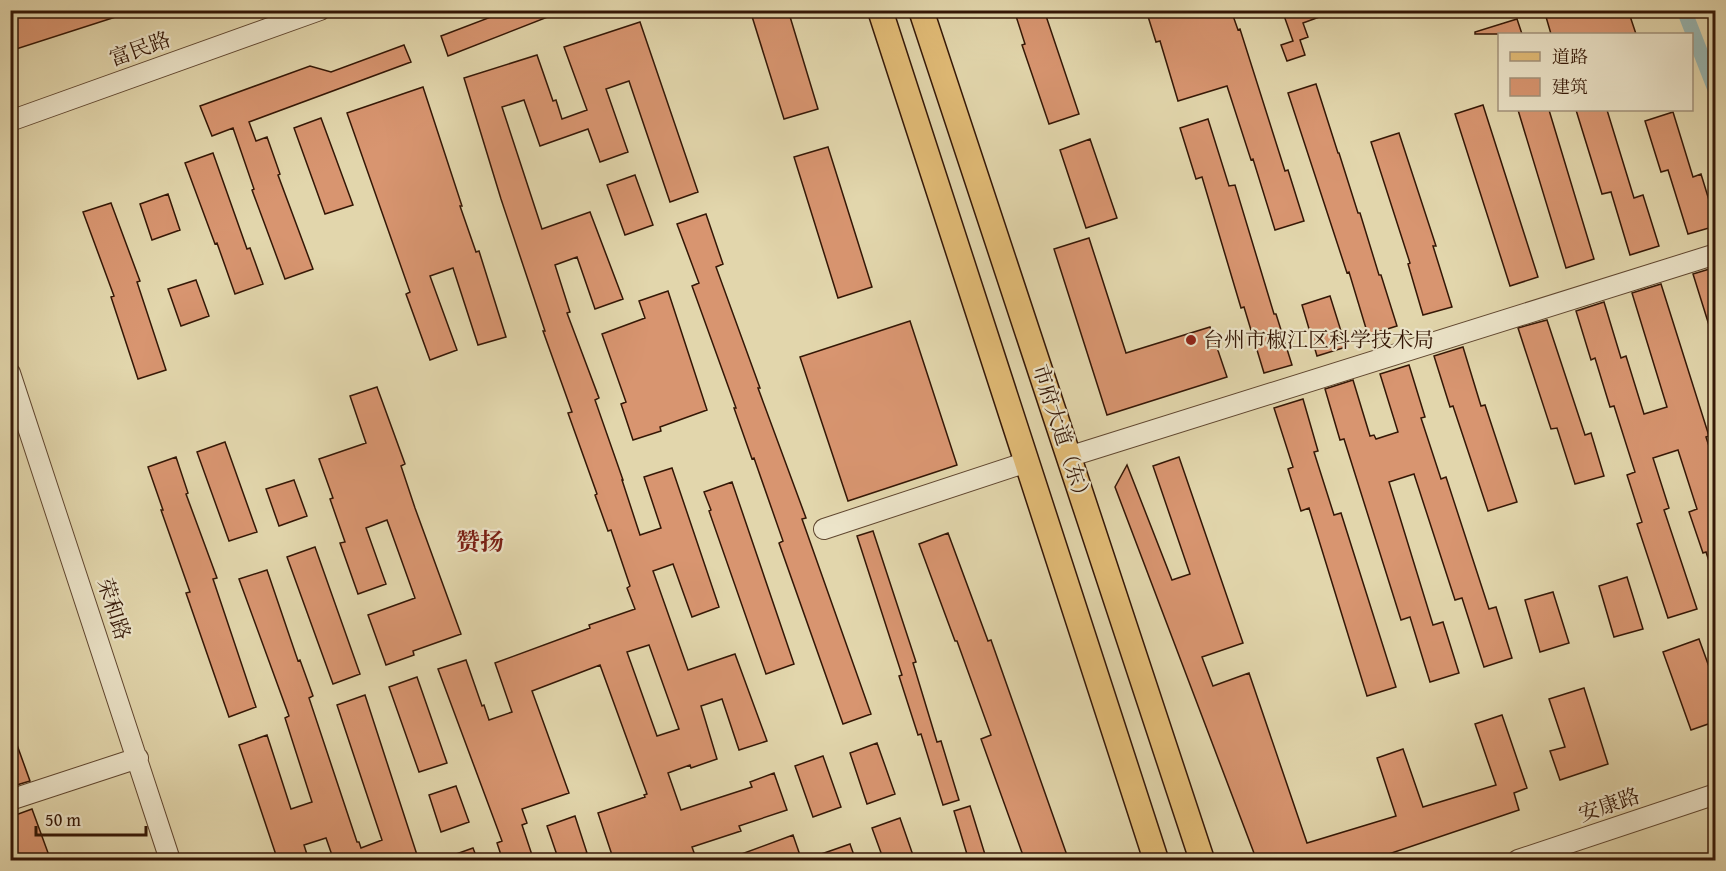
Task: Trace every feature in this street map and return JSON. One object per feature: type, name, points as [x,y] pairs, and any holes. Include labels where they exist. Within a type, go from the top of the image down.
[{"type":"main road","name":"市府大道（东）","points":[[880,10],[1156,861]]},
{"type":"main road","name":"市府大道（东）","points":[[923,13],[1202,861]]},
{"type":"street","name":"富民路","points":[[10,121],[320,10]]},
{"type":"street","points":[[1068,457],[1716,254]]},
{"type":"street","name":"荣和路","points":[[10,373],[170,861]]},
{"type":"street","points":[[824,529],[1027,462]]},
{"type":"street","points":[[10,800],[138,758]]},
{"type":"street","name":"安康路","points":[[1518,861],[1716,794]]},
{"type":"building","points":[[10,10],[127,10],[128,13],[10,51]]},
{"type":"building","points":[[494,10],[563,11],[448,56],[441,36],[491,17]]},
{"type":"building","points":[[750,10],[788,10],[818,109],[784,119]]},
{"type":"building","points":[[1014,10],[1044,10],[1079,114],[1049,124],[1022,45],[1025,44]]},
{"type":"building","points":[[1146,10],[1231,10],[1238,30],[1240,29],[1285,171],[1288,170],[1304,221],[1275,230],[1227,86],[1178,101],[1160,41],[1156,42]]},
{"type":"building","points":[[1282,10],[1333,10],[1333,12],[1303,23],[1308,37],[1300,40],[1305,55],[1287,61],[1281,45],[1293,41]]},
{"type":"building","points":[[1544,10],[1628,10],[1636,33],[1551,33]]},
{"type":"building","points":[[1517,19],[1522,33],[1475,34],[1475,32]]},
{"type":"building","points":[[640,22],[698,192],[670,202],[629,81],[606,89],[628,152],[600,162],[588,129],[540,146],[524,100],[502,107],[542,229],[590,212],[623,299],[595,309],[577,257],[555,265],[570,312],[567,313],[599,398],[595,400],[640,535],[661,528],[644,477],[672,468],[719,607],[692,617],[673,564],[653,571],[688,670],[735,654],[767,741],[739,750],[722,699],[701,706],[717,759],[668,773],[681,810],[752,787],[750,782],[774,773],[787,810],[739,826],[741,831],[692,847],[697,861],[614,861],[598,813],[645,797],[644,795],[647,794],[600,665],[532,691],[569,793],[522,809],[527,823],[522,825],[534,861],[503,861],[497,843],[502,841],[438,669],[466,660],[489,720],[512,712],[495,663],[635,609],[627,588],[630,586],[611,530],[608,531],[568,413],[572,412],[543,331],[545,331],[464,78],[537,55],[553,101],[556,100],[562,119],[587,110],[564,47]],"holes":[[[649,645],[679,729],[657,736],[627,652]]]},
{"type":"building","points":[[404,45],[411,62],[249,122],[256,141],[267,137],[280,174],[278,175],[313,269],[285,279],[252,190],[254,189],[233,128],[212,136],[200,106],[310,66],[331,72]]},
{"type":"building","points":[[1316,84],[1397,326],[1368,335],[1288,93]]},
{"type":"building","points":[[423,87],[462,206],[460,206],[476,252],[479,251],[506,337],[478,345],[453,268],[430,276],[457,350],[430,360],[406,294],[410,292],[347,113]]},
{"type":"building","points":[[1483,105],[1538,277],[1510,286],[1455,114]]},
{"type":"building","points":[[1518,111],[1549,111],[1594,259],[1566,268]]},
{"type":"building","points":[[1576,111],[1607,111],[1634,198],[1643,195],[1659,246],[1630,255],[1611,192],[1602,194]]},
{"type":"building","points":[[1673,112],[1693,177],[1701,174],[1716,223],[1716,226],[1688,234],[1668,170],[1661,172],[1645,121]]},
{"type":"building","points":[[321,118],[353,205],[325,214],[294,128]]},
{"type":"building","points":[[1208,119],[1229,186],[1235,185],[1292,365],[1264,373],[1244,307],[1241,308],[1202,177],[1196,179],[1180,128]]},
{"type":"building","points":[[1399,133],[1436,246],[1433,246],[1452,307],[1423,315],[1408,264],[1410,263],[1371,142]]},
{"type":"building","points":[[1090,139],[1117,218],[1086,228],[1060,150]]},
{"type":"building","points":[[828,147],[872,287],[838,298],[794,157]]},
{"type":"building","points":[[213,153],[247,249],[250,248],[263,284],[235,294],[185,163]]},
{"type":"building","points":[[635,175],[653,225],[625,235],[607,185]]},
{"type":"building","points":[[168,194],[180,230],[152,240],[140,204]]},
{"type":"building","points":[[111,203],[140,281],[137,282],[166,370],[138,379],[111,297],[114,296],[83,212]]},
{"type":"building","points":[[706,214],[723,264],[716,267],[806,518],[802,519],[871,714],[843,724],[779,543],[783,541],[692,286],[699,283],[677,224]]},
{"type":"building","name":"台州市椒江区科学技术局","points":[[1089,238],[1126,353],[1210,327],[1227,377],[1107,415],[1054,249]]},
{"type":"building","points":[[1716,267],[1716,337],[1713,338],[1693,274]]},
{"type":"building","points":[[196,280],[209,316],[181,326],[168,289]]},
{"type":"building","points":[[1661,284],[1709,436],[1706,437],[1716,468],[1716,573],[1713,573],[1706,552],[1703,553],[1689,512],[1697,509],[1678,450],[1653,458],[1669,508],[1664,510],[1697,609],[1668,618],[1637,524],[1642,522],[1627,475],[1635,472],[1614,406],[1610,407],[1595,358],[1591,360],[1576,311],[1604,302],[1621,358],[1626,356],[1644,414],[1667,407],[1632,293]]},
{"type":"building","points":[[668,291],[707,410],[660,427],[661,431],[633,440],[621,404],[626,402],[602,334],[645,318],[639,301]]},
{"type":"building","points":[[1330,296],[1346,347],[1317,356],[1302,305]]},
{"type":"building","points":[[1547,320],[1585,435],[1591,433],[1604,476],[1575,484],[1557,428],[1551,429],[1518,328]]},
{"type":"building","points":[[910,321],[957,465],[848,501],[800,357]]},
{"type":"building","points":[[1463,347],[1481,406],[1485,405],[1517,502],[1488,511],[1434,356]]},
{"type":"building","points":[[1409,365],[1425,417],[1421,418],[1441,479],[1446,477],[1489,609],[1496,607],[1512,658],[1484,667],[1462,598],[1455,600],[1414,474],[1389,482],[1433,625],[1443,622],[1459,673],[1430,682],[1410,617],[1401,620],[1344,439],[1340,440],[1325,389],[1353,380],[1370,436],[1374,435],[1376,439],[1398,432],[1380,374]]},
{"type":"building","points":[[377,387],[405,464],[401,466],[415,508],[461,634],[413,651],[414,655],[386,665],[368,615],[415,598],[387,520],[366,528],[386,584],[358,594],[340,543],[345,542],[319,459],[366,443],[350,396]]},
{"type":"building","points":[[1303,399],[1318,451],[1314,452],[1334,515],[1341,513],[1396,687],[1367,696],[1309,508],[1301,511],[1288,469],[1293,467],[1274,408]]},
{"type":"building","points":[[225,442],[257,532],[229,541],[197,452]]},
{"type":"building","points":[[176,457],[188,493],[186,494],[217,578],[213,579],[256,707],[229,717],[186,593],[190,592],[148,467]]},
{"type":"building","points":[[1179,457],[1243,643],[1202,657],[1213,686],[1249,673],[1307,843],[1396,816],[1377,758],[1403,749],[1423,807],[1496,785],[1475,724],[1502,715],[1527,788],[1514,793],[1519,810],[1368,861],[1257,861],[1115,487],[1127,465],[1172,580],[1190,574],[1153,466]]},
{"type":"building","points":[[294,480],[307,516],[279,526],[266,489]]},
{"type":"building","points":[[732,482],[794,664],[766,674],[704,492]]},
{"type":"building","points":[[873,531],[916,662],[913,663],[937,742],[941,741],[959,800],[943,805],[921,734],[918,735],[899,676],[902,675],[857,536]]},
{"type":"building","points":[[948,533],[988,641],[991,640],[1069,861],[1025,861],[981,739],[991,735],[919,544]]},
{"type":"building","points":[[315,547],[360,674],[333,684],[287,557]]},
{"type":"building","points":[[267,570],[298,661],[300,660],[313,696],[309,698],[357,842],[361,848],[382,840],[337,705],[365,695],[419,861],[334,861],[326,838],[304,845],[309,861],[278,861],[239,745],[267,735],[291,809],[312,802],[285,718],[289,716],[239,579]]},
{"type":"building","points":[[1627,577],[1643,629],[1614,637],[1599,586]]},
{"type":"building","points":[[1553,592],[1569,643],[1540,652],[1525,600]]},
{"type":"building","points":[[1699,639],[1716,686],[1716,718],[1711,723],[1691,730],[1663,652]]},
{"type":"building","points":[[417,677],[447,763],[419,772],[389,687]]},
{"type":"building","points":[[1584,688],[1608,764],[1560,780],[1550,751],[1565,747],[1549,699]]},
{"type":"building","points":[[10,731],[12,731],[30,781],[10,787]]},
{"type":"building","points":[[877,743],[895,794],[867,804],[850,753]]},
{"type":"building","points":[[823,756],[841,807],[813,817],[795,766]]},
{"type":"building","points":[[456,786],[469,822],[441,832],[429,795]]},
{"type":"building","points":[[970,806],[987,861],[969,861],[954,811]]},
{"type":"building","points":[[32,809],[51,861],[19,861],[10,836],[10,817]]},
{"type":"building","points":[[575,816],[587,853],[559,861],[547,826]]},
{"type":"building","points":[[900,818],[915,861],[884,861],[872,828]]},
{"type":"building","points":[[793,835],[802,861],[729,861],[728,859]]},
{"type":"building","points":[[850,844],[856,861],[808,861],[807,859]]},
{"type":"building","points":[[473,848],[478,861],[442,861],[442,859]]},
{"type":"waterway","points":[[1684,10],[1693,33]]},
{"type":"waterway","points":[[1693,33],[1716,92]]},
{"type":"place","name":"台州市椒江区科学技术局","points":[[1191,340]]},
{"type":"district","name":"赞扬","points":[[480,542]]}]
